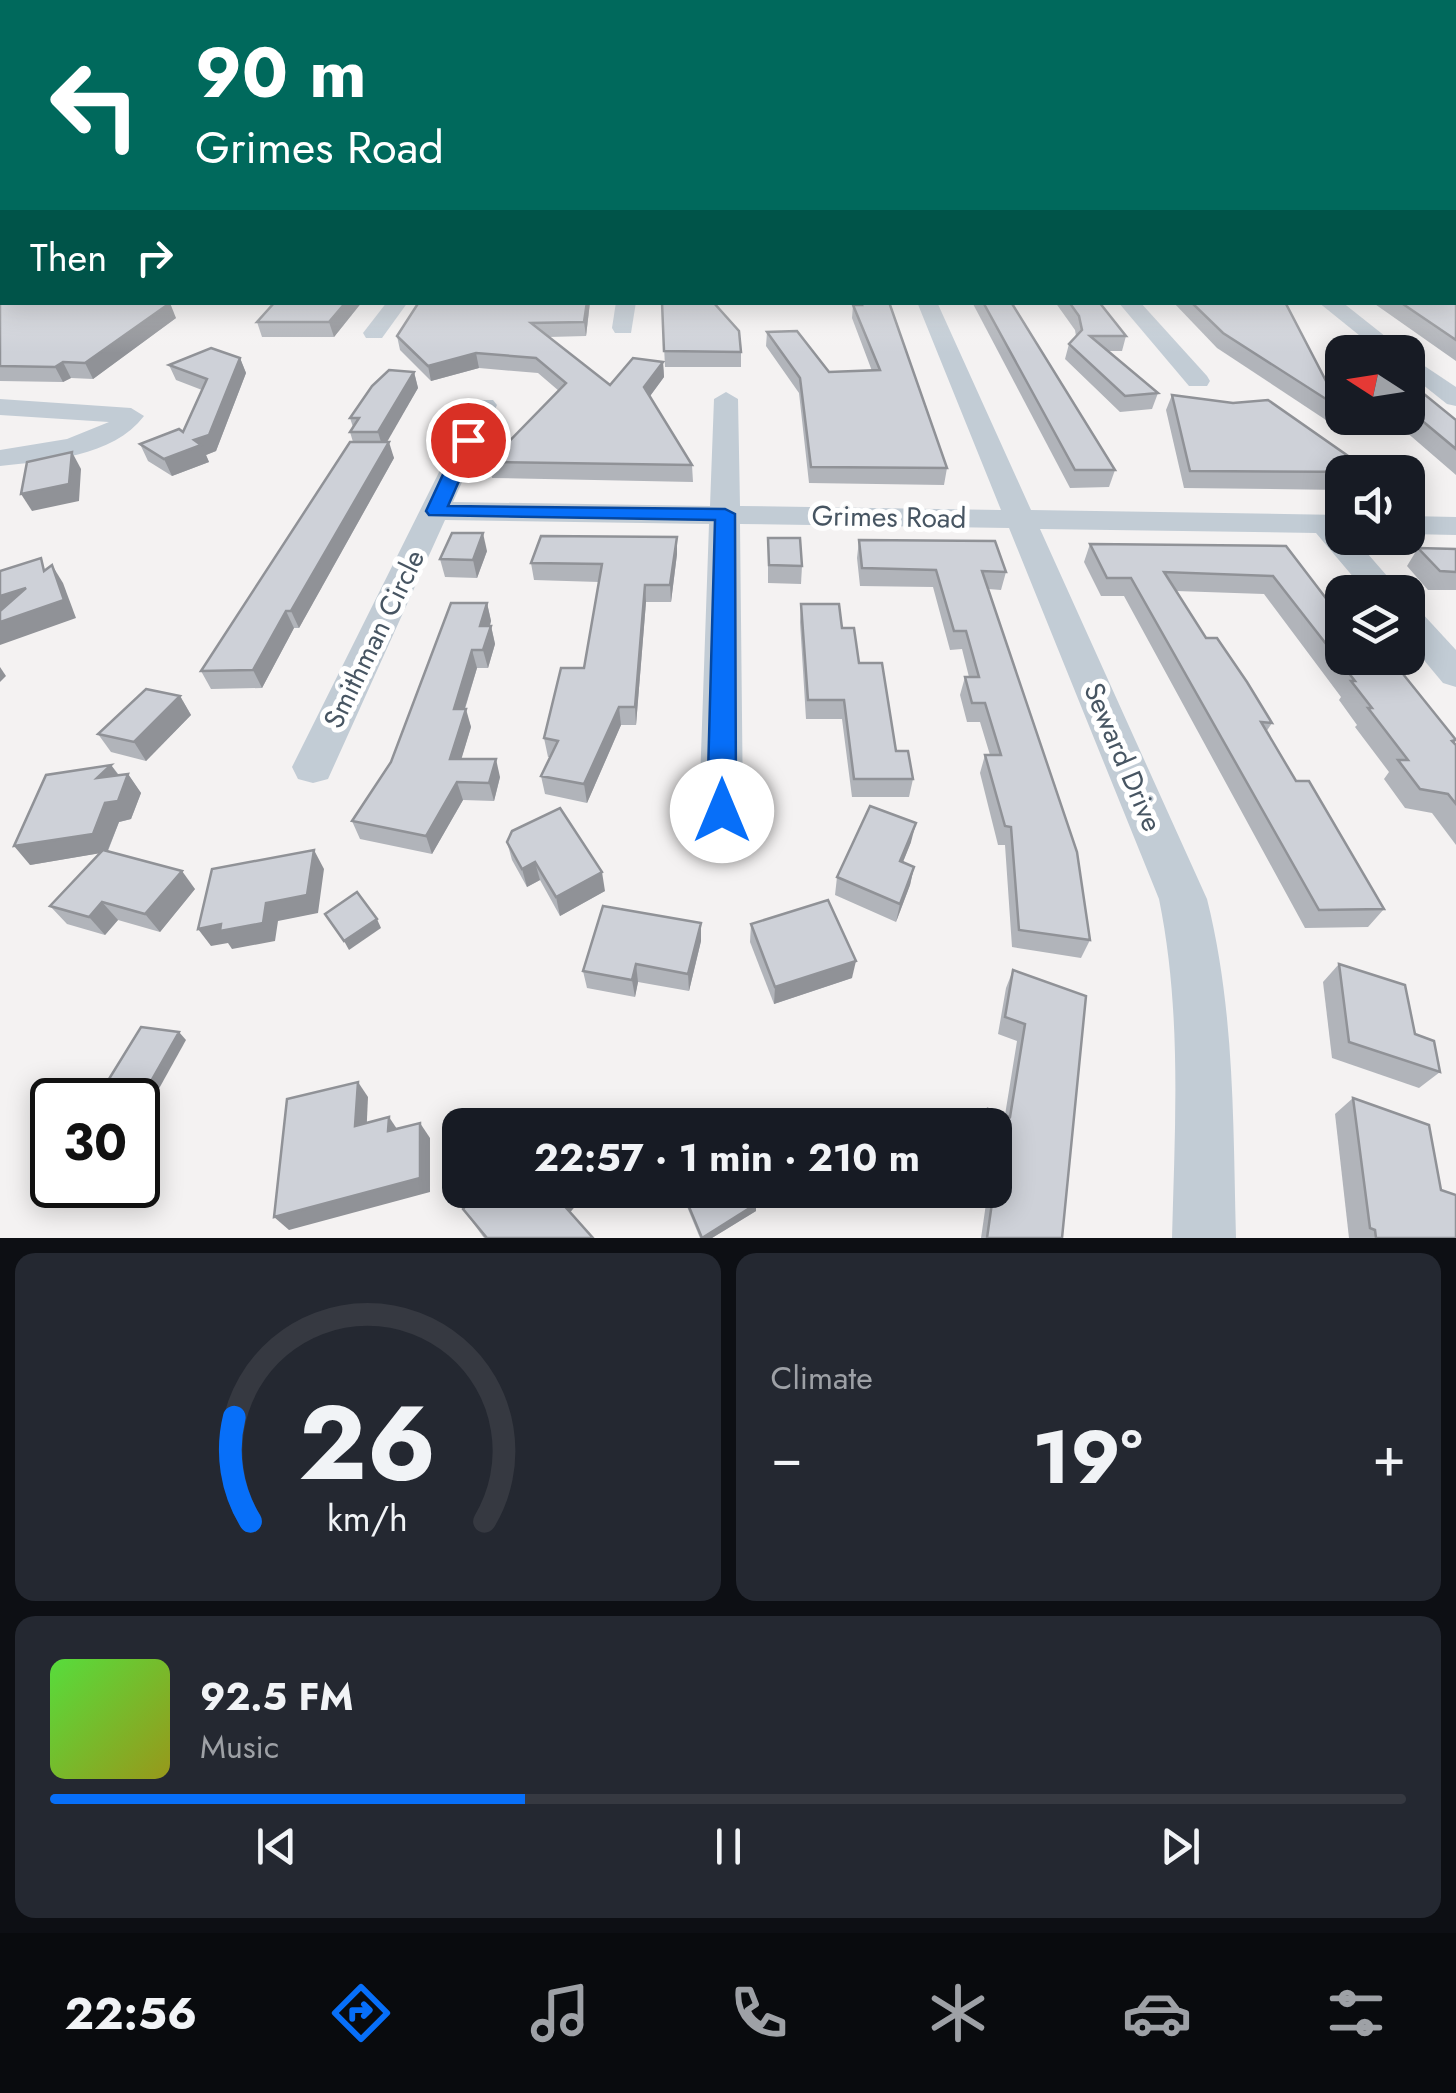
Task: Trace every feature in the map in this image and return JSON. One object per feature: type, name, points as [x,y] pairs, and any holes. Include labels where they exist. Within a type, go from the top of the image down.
[{"type":"street","points":[[374,333],[396,305]]},
{"type":"street","points":[[623,328],[626,305]]},
{"type":"street","name":"Seward Drive","points":[[929,305],[1183,899],[1197,950],[1202,1002],[1204,1238]]},
{"type":"street","points":[[1131,305],[1198,381]]},
{"type":"street","points":[[1332,305],[1372,335]]},
{"type":"street","points":[[1425,375],[1456,399]]},
{"type":"street","points":[[722,811],[726,400]]},
{"type":"street","name":"Smithman Circle","points":[[312,767],[484,405]]},
{"type":"street","points":[[0,407],[131,416],[122,429],[95,440],[0,456]]},
{"type":"street","points":[[0,456],[64,410]]},
{"type":"street","name":"Grimes Road","points":[[436,511],[1325,524]]},
{"type":"street","points":[[1425,525],[1456,526]]},
{"type":"street","points":[[1425,638],[1456,674]]},
{"type":"building","points":[[0,305],[167,305],[85,363],[0,366]]},
{"type":"building","points":[[272,305],[343,305],[329,322],[257,322]]},
{"type":"building","points":[[417,305],[587,305],[584,322],[531,323],[610,385],[633,358],[663,362],[644,387],[692,465],[489,462],[566,383],[536,358],[476,353],[428,366],[397,336]]},
{"type":"building","points":[[662,305],[716,305],[739,331],[741,352],[664,351]]},
{"type":"building","points":[[853,305],[890,305],[947,468],[811,467],[800,378],[767,332],[797,331],[829,372],[880,370]]},
{"type":"building","points":[[985,305],[1013,305],[1115,470],[1075,470]]},
{"type":"building","points":[[1071,305],[1101,305],[1126,336],[1090,336],[1158,393],[1125,396],[1069,344],[1082,330]]},
{"type":"building","points":[[1194,305],[1287,305],[1325,379],[1325,398],[1223,333]]},
{"type":"building","points":[[1404,305],[1456,305],[1456,340]]},
{"type":"building","points":[[211,348],[240,358],[209,435],[194,440],[201,445],[164,459],[140,444],[179,429],[183,432],[207,379],[169,365]]},
{"type":"building","points":[[389,370],[414,372],[378,432],[350,432],[359,418],[350,418],[372,386]]},
{"type":"building","points":[[1172,395],[1233,403],[1268,400],[1347,455],[1325,455],[1325,472],[1190,471]]},
{"type":"building","points":[[1425,395],[1456,420],[1456,449],[1425,423]]},
{"type":"building","points":[[350,442],[389,442],[253,670],[201,671]]},
{"type":"building","points":[[72,452],[69,484],[21,494],[27,462]]},
{"type":"building","points":[[452,533],[483,533],[473,560],[440,559]]},
{"type":"building","points":[[541,536],[677,537],[670,585],[645,585],[635,707],[619,707],[584,784],[541,776],[558,741],[544,738],[561,668],[584,668],[602,564],[531,563]]},
{"type":"building","points":[[768,538],[800,538],[802,566],[769,565]]},
{"type":"building","points":[[859,540],[995,541],[1006,572],[982,571],[1077,852],[1090,940],[1019,930],[1011,827],[1005,826],[985,755],[1001,755],[985,703],[972,703],[965,677],[979,677],[966,631],[954,631],[936,570],[862,568]]},
{"type":"building","points":[[1090,544],[1286,546],[1325,597],[1325,643],[1273,576],[1164,572],[1206,638],[1217,638],[1247,682],[1272,723],[1261,722],[1296,781],[1309,781],[1384,909],[1319,910],[1131,578],[1107,578]]},
{"type":"building","points":[[1425,548],[1456,549],[1456,572],[1440,571],[1425,555]]},
{"type":"building","points":[[41,558],[44,571],[52,565],[64,600],[0,622],[0,611],[26,588],[0,596],[0,571]]},
{"type":"building","points":[[451,603],[487,603],[480,626],[491,626],[483,650],[472,650],[454,709],[466,709],[450,759],[496,759],[489,783],[457,782],[426,836],[352,821],[391,762]]},
{"type":"building","points":[[801,604],[839,604],[842,628],[854,628],[859,663],[882,663],[896,751],[908,751],[913,779],[854,779],[844,700],[808,700]]},
{"type":"building","points":[[1350,675],[1404,675],[1456,740],[1452,741],[1456,745],[1456,804],[1448,794],[1420,789],[1398,760],[1408,760],[1368,708],[1372,708],[1351,681],[1355,681]]},
{"type":"building","points":[[146,689],[180,696],[134,742],[98,734]]},
{"type":"building","points":[[111,765],[97,778],[128,774],[118,801],[105,803],[93,834],[14,846],[46,775]]},
{"type":"building","points":[[870,806],[916,823],[900,861],[914,867],[900,904],[837,877]]},
{"type":"building","points":[[560,808],[602,872],[556,897],[535,862],[522,869],[507,842],[512,831]]},
{"type":"building","points":[[103,850],[182,871],[145,914],[102,902],[89,917],[50,906]]},
{"type":"building","points":[[314,850],[307,895],[266,903],[263,923],[220,931],[221,924],[198,929],[212,869]]},
{"type":"building","points":[[357,892],[377,919],[344,941],[325,914]]},
{"type":"building","points":[[828,900],[856,961],[775,987],[751,924]]},
{"type":"building","points":[[603,906],[701,923],[688,974],[636,964],[632,980],[583,971]]},
{"type":"building","points":[[1339,964],[1405,985],[1415,1034],[1434,1041],[1440,1072],[1349,1042]]},
{"type":"building","points":[[1013,970],[1086,996],[1062,1238],[987,1238],[991,1208],[1012,1208],[1011,1108],[1025,1024],[1005,1017]]},
{"type":"building","points":[[141,1027],[179,1032],[153,1078],[110,1078]]},
{"type":"building","points":[[358,1082],[355,1126],[389,1117],[388,1131],[420,1123],[420,1178],[274,1217],[287,1099]]},
{"type":"building","points":[[1353,1098],[1429,1125],[1441,1190],[1456,1195],[1456,1238],[1376,1238],[1375,1230],[1370,1228]]},
{"type":"building","points":[[566,1208],[593,1238],[487,1238],[463,1209]]},
{"type":"building","points":[[690,1208],[750,1208],[702,1238]]},
{"type":"route","points":[[468,440],[436,511],[725,514],[722,811]]}]
